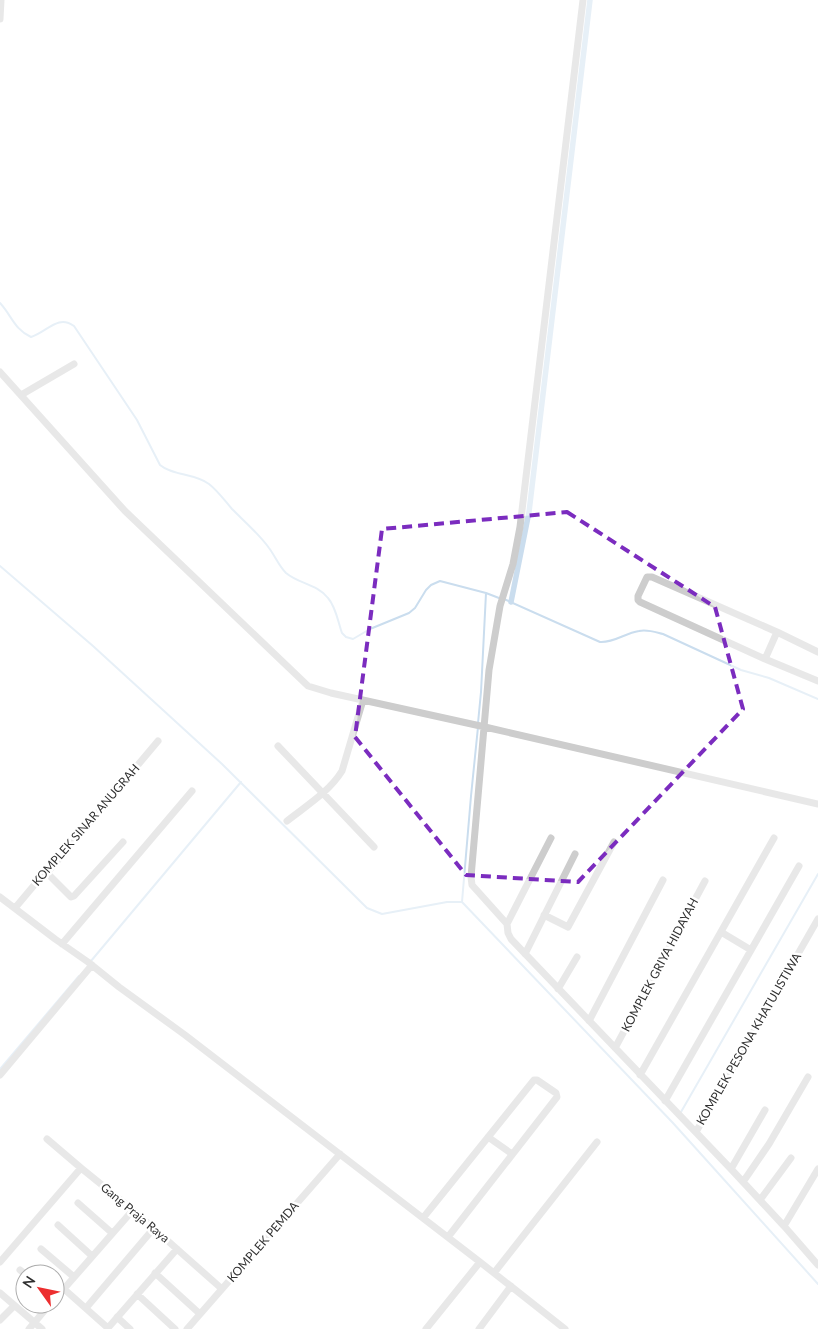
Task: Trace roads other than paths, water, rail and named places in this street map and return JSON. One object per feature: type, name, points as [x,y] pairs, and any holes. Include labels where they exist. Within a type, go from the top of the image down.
[{"type":"street","points":[[0,19],[1,0]]},
{"type":"street","points":[[507,924],[473,888],[471,883],[483,727],[489,670],[500,606],[513,564],[520,527],[583,0]]},
{"type":"street","points":[[21,395],[74,364]]},
{"type":"street","points":[[0,372],[125,511],[306,684],[316,689],[818,804]]},
{"type":"street","points":[[818,652],[777,632],[648,576],[638,596],[640,602],[818,681]]},
{"type":"street","points":[[765,659],[777,632]]},
{"type":"street","points":[[287,821],[323,792],[339,776],[363,700]]},
{"type":"street","name":"KOMPLEK SINAR ANUGRAH","points":[[15,908],[158,741]]},
{"type":"street","points":[[278,746],[374,848]]},
{"type":"street","points":[[62,944],[192,791]]},
{"type":"street","points":[[551,838],[507,924],[511,939],[696,1132],[818,1264]]},
{"type":"street","points":[[640,1075],[774,838]]},
{"type":"street","points":[[46,873],[68,894],[74,896],[123,842]]},
{"type":"street","points":[[544,914],[568,927],[614,842]]},
{"type":"street","points":[[525,954],[575,854]]},
{"type":"street","points":[[665,1101],[799,866]]},
{"type":"street","points":[[589,1021],[663,880]]},
{"type":"street","name":"KOMPLEK GRIYA HIDAYAH","points":[[614,1048],[705,881]]},
{"type":"street","points":[[0,897],[185,1035],[448,1237],[564,1329]]},
{"type":"street","name":"KOMPLEK PESONA KHATULISTIWA","points":[[696,1132],[818,919]]},
{"type":"street","points":[[721,932],[751,950]]},
{"type":"street","points":[[558,989],[577,957]]},
{"type":"street","points":[[0,1075],[90,963]]},
{"type":"street","points":[[743,1182],[769,1144],[808,1077]]},
{"type":"street","points":[[423,1218],[534,1080],[537,1080],[556,1093],[557,1097],[448,1237]]},
{"type":"street","points":[[730,1169],[765,1110]]},
{"type":"street","points":[[488,1137],[512,1154]]},
{"type":"street","name":"Gang Praja Raya","points":[[47,1139],[133,1210],[222,1289]]},
{"type":"street","points":[[494,1273],[597,1142]]},
{"type":"street","name":"KOMPLEK PEMDA","points":[[187,1329],[340,1154]]},
{"type":"street","points":[[760,1200],[791,1158]]},
{"type":"street","points":[[0,1262],[81,1168]]},
{"type":"street","points":[[784,1226],[818,1169]]},
{"type":"street","points":[[78,1204],[112,1233]]},
{"type":"street","points":[[65,1288],[133,1210]]},
{"type":"street","points":[[58,1225],[92,1256]]},
{"type":"street","points":[[86,1308],[154,1228]]},
{"type":"street","points":[[65,1290],[107,1328],[177,1249]]},
{"type":"street","points":[[42,1250],[74,1277]]},
{"type":"street","points":[[426,1329],[480,1262]]},
{"type":"street","points":[[155,1273],[200,1314]]},
{"type":"street","points":[[479,1329],[510,1286]]},
{"type":"street","points":[[0,1293],[42,1329]]},
{"type":"street","points":[[137,1294],[175,1329]]},
{"type":"street","points":[[0,1320],[14,1306]]},
{"type":"street","points":[[29,1329],[42,1314]]},
{"type":"street","points":[[117,1317],[130,1329]]},
{"type":"waterway","points":[[511,602],[529,512],[590,0]]},
{"type":"waterway","points":[[0,303],[17,326],[31,337],[58,323],[63,322],[74,326],[137,420],[160,465],[165,469],[203,480],[209,484],[261,538],[286,573],[296,580],[324,593],[331,602],[342,633],[346,637],[353,639],[370,629],[409,613],[415,608],[426,590],[431,585],[440,581],[499,598]]},
{"type":"waterway","points":[[0,566],[93,646],[222,764],[367,908],[382,914],[447,902],[462,902]]},
{"type":"waterway","points":[[478,723],[486,593]]},
{"type":"waterway","points":[[504,599],[600,642],[610,641],[642,630],[663,634],[741,670],[769,678],[818,699]]},
{"type":"waterway","points":[[478,727],[462,902],[673,1123],[818,1284]]},
{"type":"waterway","points":[[91,961],[241,782]]},
{"type":"waterway","points":[[681,1112],[818,874]]},
{"type":"waterway","points":[[0,1069],[79,976]]}]
